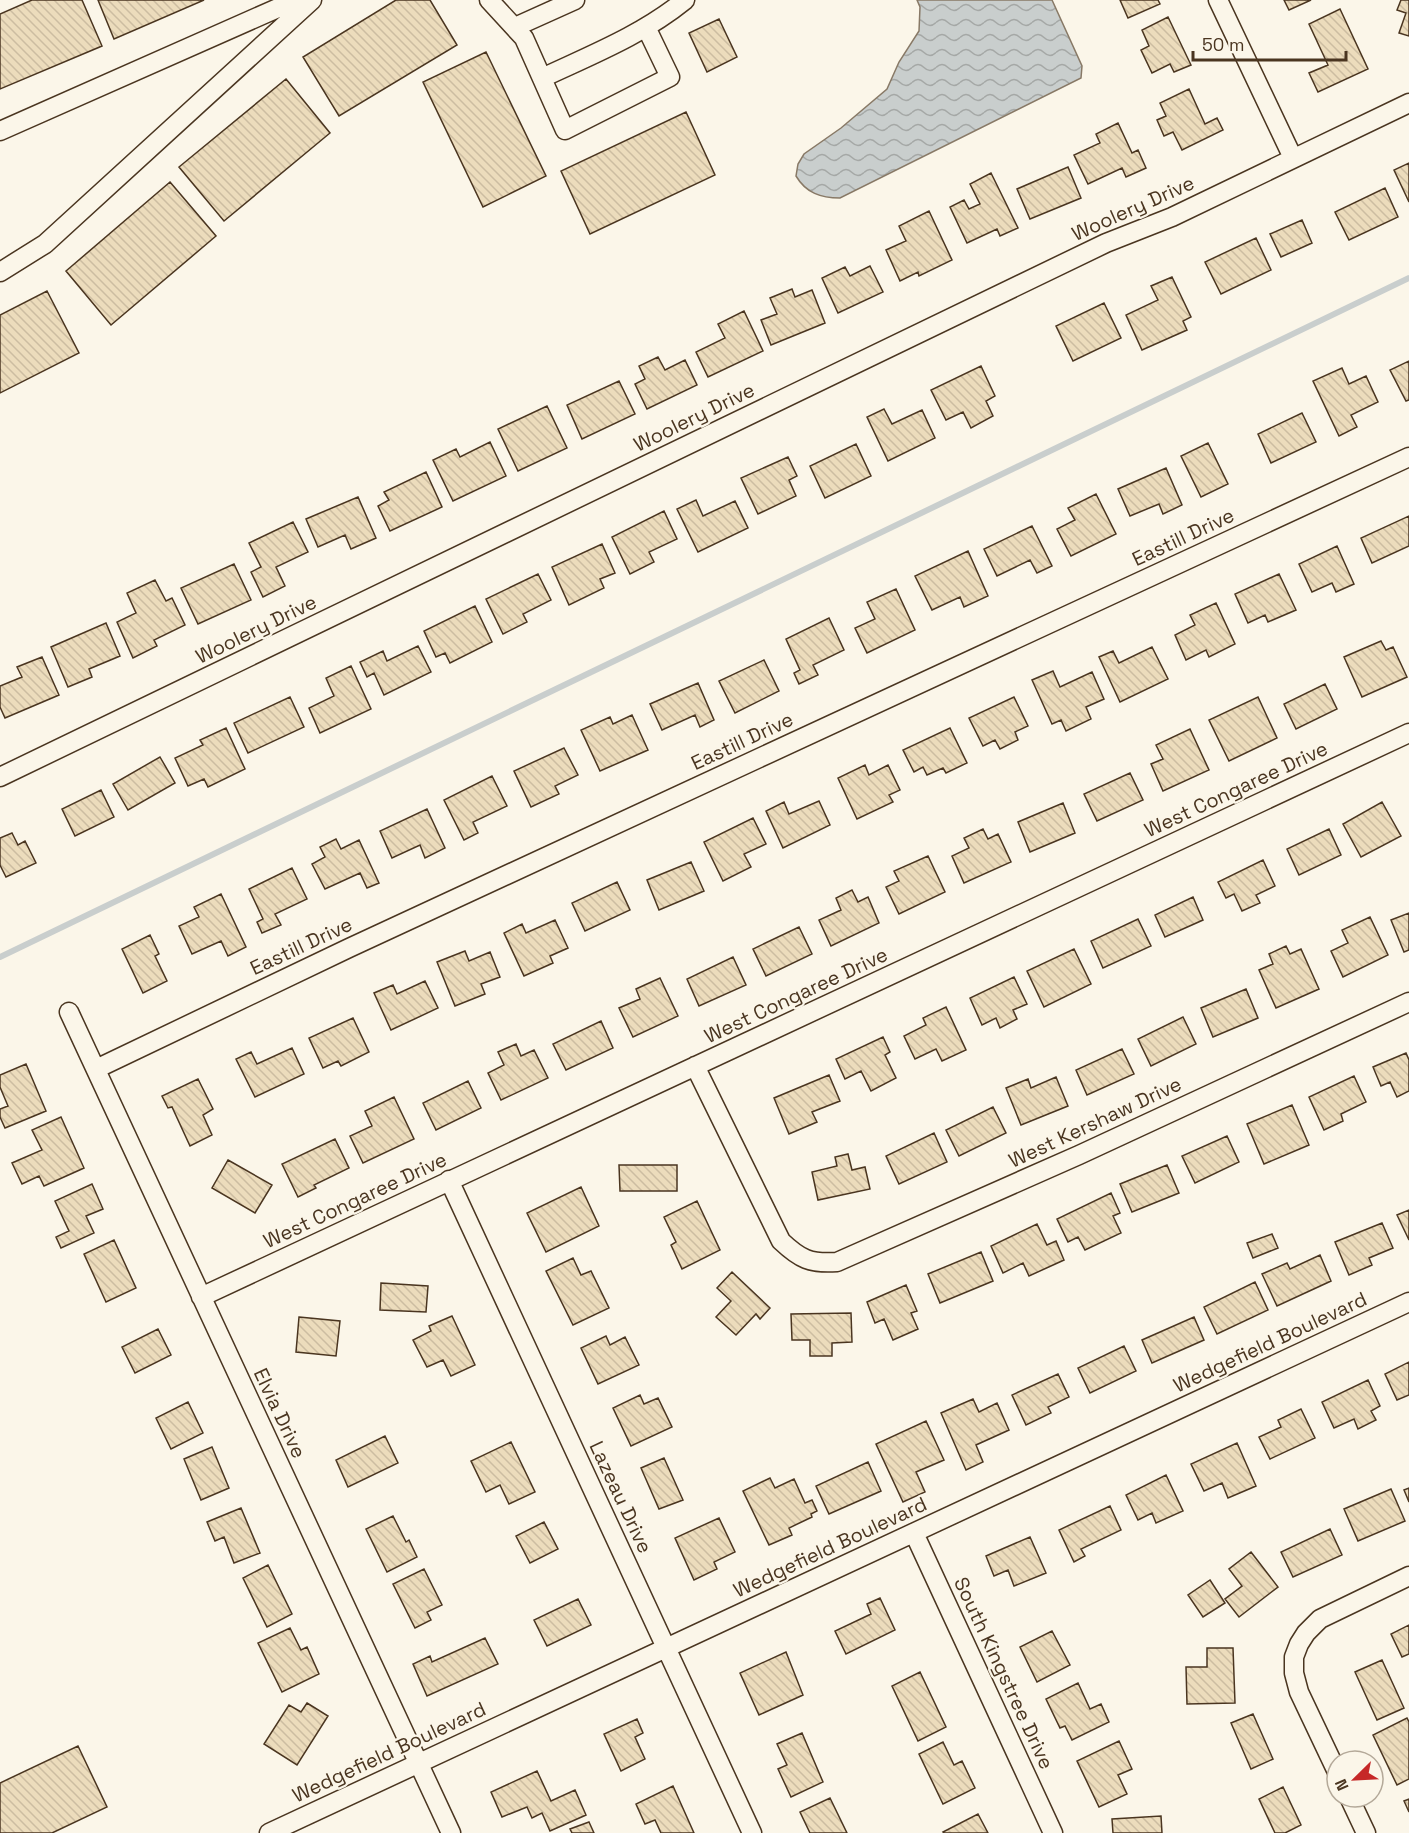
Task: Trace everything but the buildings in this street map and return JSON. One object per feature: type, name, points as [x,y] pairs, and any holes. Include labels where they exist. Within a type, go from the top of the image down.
[{"type":"street","points":[[0,131],[296,0]]},
{"type":"street","points":[[0,272],[45,244],[312,0]]},
{"type":"street","points":[[489,0],[524,38],[565,130],[670,77],[646,27]]},
{"type":"street","points":[[515,27],[575,0]]},
{"type":"street","points":[[542,78],[629,37],[685,0]]},
{"type":"street","points":[[1218,0],[1293,158]]},
{"type":"street","name":"Woolery Drive","points":[[0,777],[1106,243],[1172,217],[1409,103]]},
{"type":"street","name":"Eastill Drive","points":[[96,1069],[349,948],[1409,457]]},
{"type":"street","name":"West Congaree Drive","points":[[201,1297],[1409,733]]},
{"type":"street","name":"West Kershaw Drive","points":[[695,1066],[781,1241],[797,1256],[818,1263],[837,1262],[1079,1155],[1409,1002]]},
{"type":"street","name":"Elvia Drive","points":[[69,1012],[451,1833]]},
{"type":"street","name":"Lazeau Drive","points":[[448,1180],[752,1833]]},
{"type":"street","name":"Wedgefield Boulevard","points":[[269,1833],[1409,1302]]},
{"type":"street","name":"South Kingstree Drive","points":[[914,1533],[1053,1833]]},
{"type":"street","points":[[1326,1749],[1299,1692],[1294,1673],[1294,1657],[1306,1633],[1320,1619],[1409,1576]]},
{"type":"street","points":[[1355,1809],[1366,1833]]},
{"type":"water","points":[[917,0],[1052,0],[1082,66],[1081,78],[840,198],[827,197],[809,190],[796,176],[798,164],[804,154],[841,128],[887,89],[899,62],[919,31],[920,7]]},
{"type":"waterway","points":[[0,957],[1409,278]]}]
